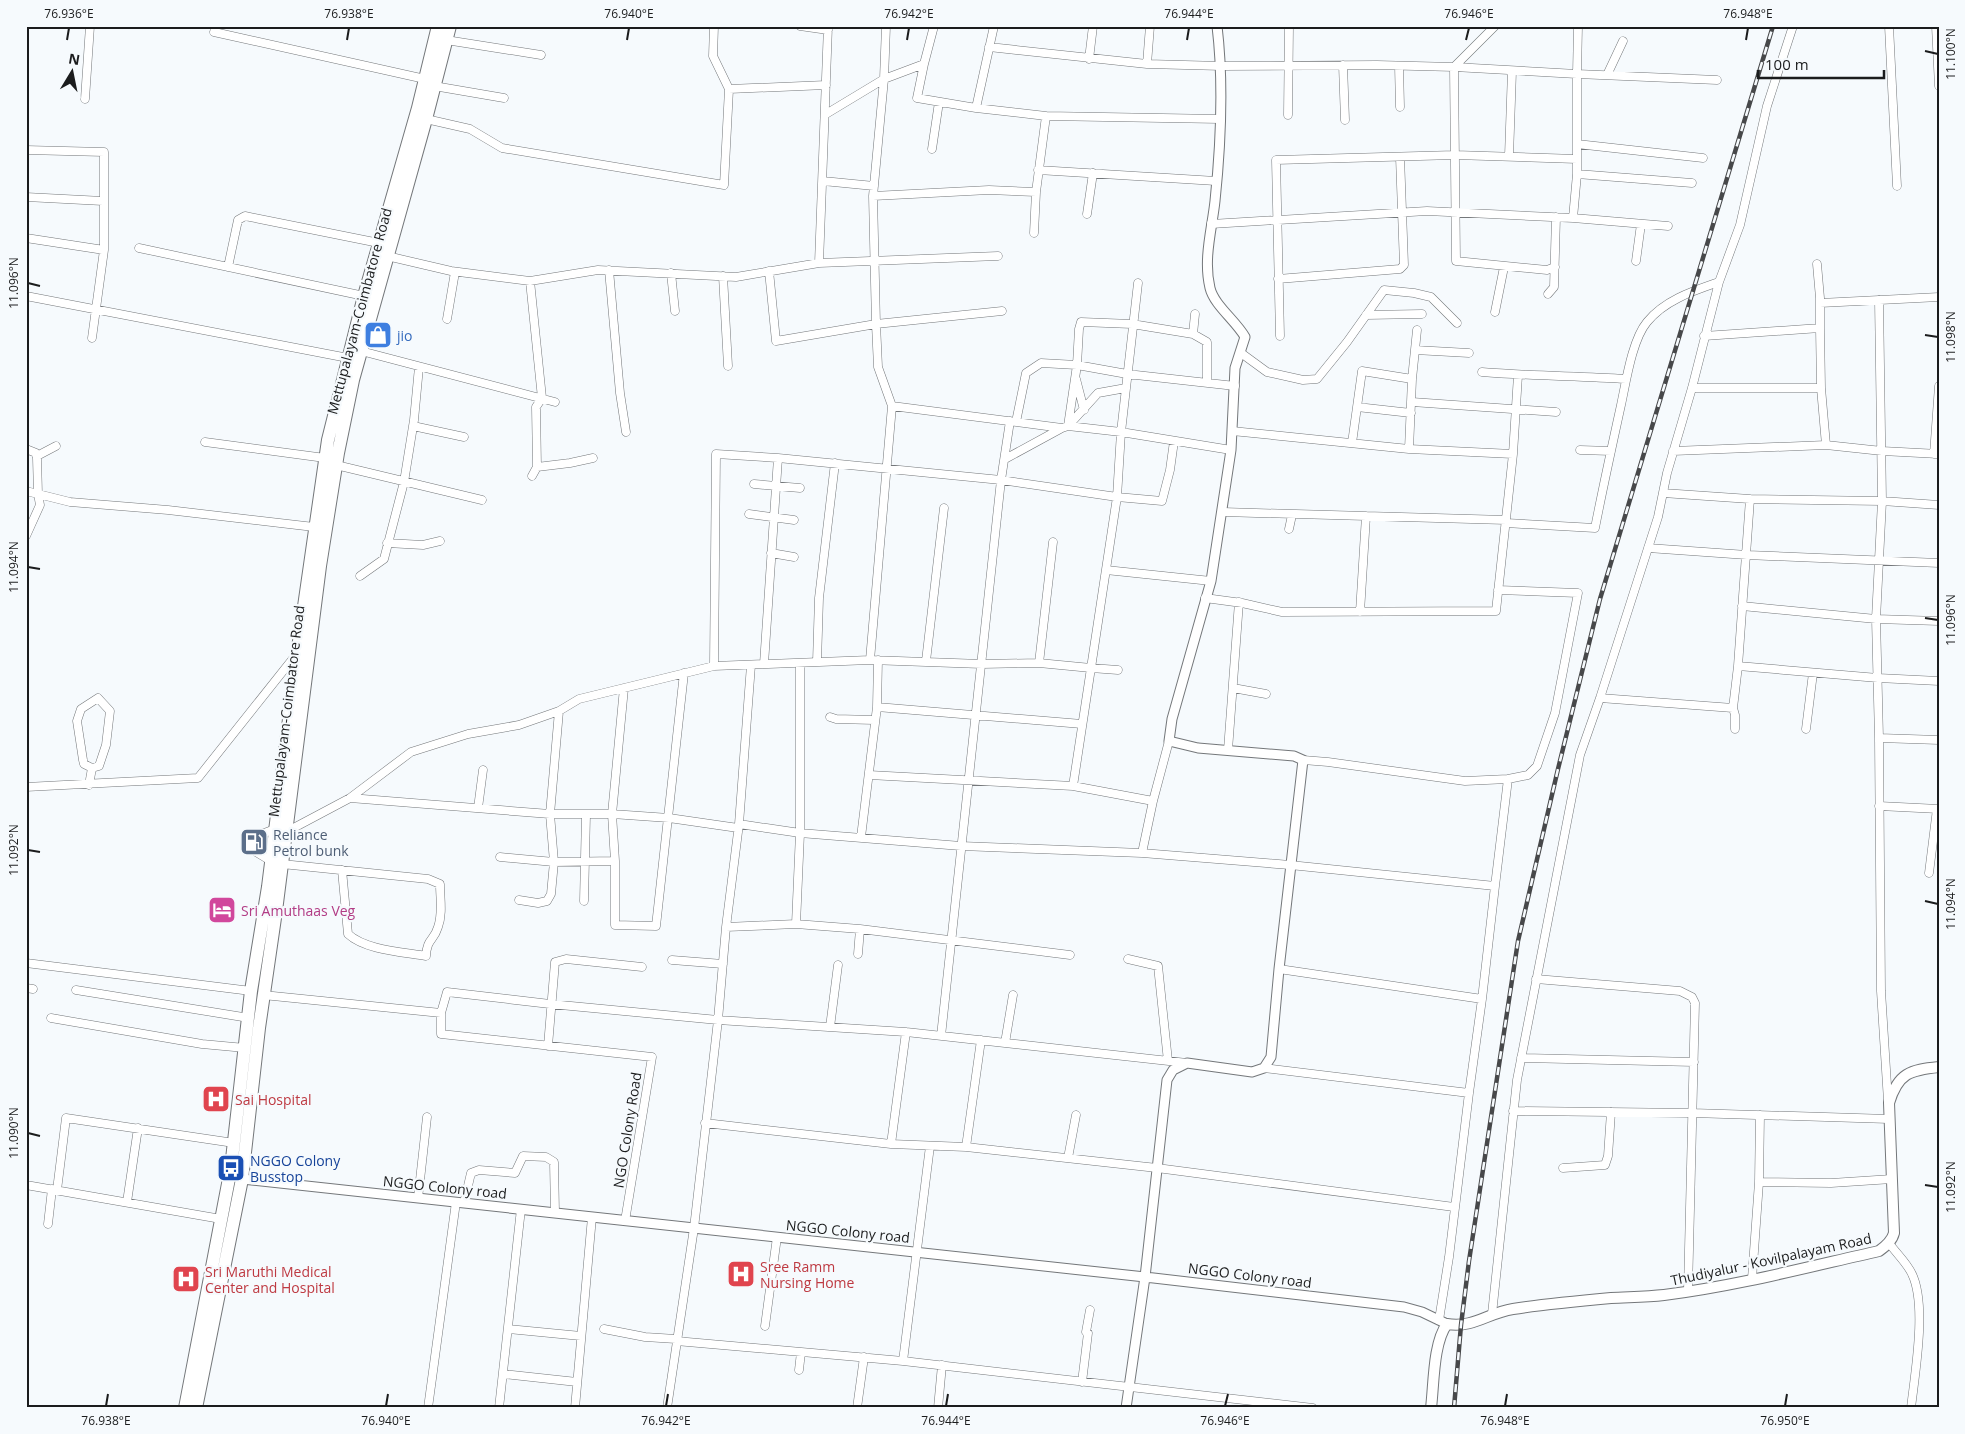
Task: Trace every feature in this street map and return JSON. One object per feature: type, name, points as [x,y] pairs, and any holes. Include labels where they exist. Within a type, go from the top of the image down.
[{"type":"highway","points":[[354,356],[364,296],[430,82],[438,26]]},
{"type":"highway","name":"Mettupalayam-Coimbatore Road","points":[[196,1408],[236,1178],[257,993],[300,673],[320,566],[331,461],[354,356],[387,256],[426,119],[430,82],[450,26]]},
{"type":"highway","points":[[300,673],[297,655],[314,527],[331,461]]},
{"type":"highway","points":[[185,1408],[221,1219],[236,1178],[234,1143],[249,1018],[257,993]]},
{"type":"main road","points":[[1888,1102],[1896,1084],[1905,1075],[1917,1069],[1939,1067]]},
{"type":"main road","name":"Thudiyalur - Kovilpalayam Road","points":[[1443,1322],[1471,1324],[1492,1314],[1511,1309],[1688,1291],[1879,1251],[1889,1243],[1894,1233],[1888,1102]]},
{"type":"main road","points":[[1431,1408],[1443,1322]]},
{"type":"street","points":[[85,99],[90,26]]},
{"type":"street","points":[[426,119],[470,129],[502,148],[724,185],[730,89],[713,56],[714,26]]},
{"type":"street","points":[[800,26],[828,28],[819,263]]},
{"type":"street","points":[[861,838],[877,707],[874,660],[892,406],[878,367],[873,196],[884,79],[886,26]]},
{"type":"street","points":[[934,26],[917,98],[976,108],[1046,116],[1220,119]]},
{"type":"street","points":[[976,108],[994,26]]},
{"type":"street","points":[[1090,59],[1093,26]]},
{"type":"street","points":[[1147,64],[1150,26]]},
{"type":"street","points":[[1142,853],[1169,741],[1172,719],[1211,581],[1231,450],[1235,368],[1245,337],[1240,327],[1216,300],[1210,288],[1208,249],[1216,181],[1222,66],[1217,26]]},
{"type":"street","points":[[1288,115],[1289,26]]},
{"type":"street","points":[[1495,26],[1487,30],[1454,67],[1456,261],[1547,270],[1555,267]]},
{"type":"street","points":[[1573,218],[1577,159],[1578,26]]},
{"type":"street","points":[[1492,1314],[1513,1111],[1521,1058],[1580,755],[1648,548],[1719,282],[1740,225],[1767,106],[1793,26]]},
{"type":"street","points":[[1889,26],[1897,186]]},
{"type":"street","points":[[1936,26],[1939,86]]},
{"type":"street","points":[[214,32],[504,98]]},
{"type":"street","points":[[446,40],[540,56]]},
{"type":"street","points":[[1607,75],[1622,41]]},
{"type":"street","points":[[989,47],[1147,64],[1454,67],[1717,80]]},
{"type":"street","points":[[826,114],[884,79],[924,64]]},
{"type":"street","points":[[1343,65],[1345,120]]},
{"type":"street","points":[[1399,66],[1400,107]]},
{"type":"street","points":[[1509,156],[1512,71]]},
{"type":"street","points":[[730,89],[826,85]]},
{"type":"street","points":[[932,150],[939,102]]},
{"type":"street","points":[[1034,233],[1038,170],[1046,116]]},
{"type":"street","points":[[1577,144],[1703,158]]},
{"type":"street","points":[[26,150],[104,152],[104,250],[92,338]]},
{"type":"street","points":[[1280,336],[1276,160],[1455,155],[1577,159]]},
{"type":"street","points":[[1278,279],[1400,269],[1404,265],[1400,157]]},
{"type":"street","points":[[1038,170],[1216,181]]},
{"type":"street","points":[[1087,214],[1093,173]]},
{"type":"street","points":[[1576,174],[1692,183]]},
{"type":"street","points":[[823,181],[874,186]]},
{"type":"street","points":[[873,196],[989,190],[1036,192]]},
{"type":"street","points":[[26,197],[104,201]]},
{"type":"street","points":[[1211,224],[1402,213],[1456,212],[1573,218],[1668,226]]},
{"type":"street","points":[[228,267],[238,220],[245,216],[379,243]]},
{"type":"street","points":[[1548,294],[1554,287],[1556,217]]},
{"type":"street","points":[[1636,261],[1640,224]]},
{"type":"street","points":[[26,238],[104,250]]},
{"type":"street","points":[[139,248],[364,296]]},
{"type":"street","points":[[387,256],[455,272],[530,281],[598,270],[671,272],[736,277],[819,263],[876,259],[998,256]]},
{"type":"street","points":[[1817,264],[1820,303],[1821,388],[1826,445]]},
{"type":"street","points":[[1495,312],[1504,267]]},
{"type":"street","points":[[609,270],[619,385],[626,432]]},
{"type":"street","points":[[769,271],[776,341],[876,324],[1002,311]]},
{"type":"street","points":[[447,319],[455,272]]},
{"type":"street","points":[[671,272],[675,311]]},
{"type":"street","points":[[724,276],[728,366]]},
{"type":"street","points":[[530,281],[542,398],[536,407],[537,467],[532,476]]},
{"type":"street","points":[[1223,512],[1506,522],[1595,528],[1626,379],[1639,335],[1646,322],[1657,311],[1681,296],[1719,282]]},
{"type":"street","points":[[1074,786],[1117,497],[1121,432],[1138,283]]},
{"type":"street","points":[[1241,353],[1267,372],[1312,380],[1322,375],[1384,290],[1431,297],[1457,323]]},
{"type":"street","points":[[26,296],[419,367],[555,402]]},
{"type":"street","points":[[1820,303],[1939,297]]},
{"type":"street","points":[[1879,300],[1882,501],[1876,619],[1881,991],[1888,1102]]},
{"type":"street","points":[[1192,334],[1195,314]]},
{"type":"street","points":[[1366,315],[1422,314]]},
{"type":"street","points":[[1065,427],[1077,365],[1081,322],[1132,324],[1192,334],[1207,342],[1207,382]]},
{"type":"street","points":[[1704,336],[1820,328]]},
{"type":"street","points":[[1409,449],[1412,380],[1418,330]]},
{"type":"street","points":[[1415,350],[1469,353]]},
{"type":"street","points":[[941,1036],[1001,480],[1013,421],[1026,373],[1041,363],[1077,365],[1127,374],[1235,386]]},
{"type":"street","points":[[360,576],[384,559],[404,482],[413,426],[419,367]]},
{"type":"street","points":[[1352,443],[1362,371],[1412,380]]},
{"type":"street","points":[[1482,372],[1626,379]]},
{"type":"street","points":[[1075,374],[1084,410]]},
{"type":"street","points":[[1206,598],[1239,602],[1282,612],[1496,610],[1513,454],[1518,375]]},
{"type":"street","points":[[1673,451],[1826,445],[1936,454],[1939,386]]},
{"type":"street","points":[[1005,459],[1065,427],[1084,410],[1098,393],[1126,388]]},
{"type":"street","points":[[1692,388],[1821,388]]},
{"type":"street","points":[[1412,402],[1556,412]]},
{"type":"street","points":[[892,406],[1121,432],[1231,450]]},
{"type":"street","points":[[1357,407],[1411,413]]},
{"type":"street","points":[[413,426],[464,437]]},
{"type":"street","points":[[1232,431],[1409,449],[1513,454]]},
{"type":"street","points":[[714,666],[716,454],[835,463],[1001,480],[1117,497],[1162,501],[1170,470],[1174,441]]},
{"type":"street","points":[[205,442],[331,461],[404,482],[482,500]]},
{"type":"street","points":[[37,456],[56,446]]},
{"type":"street","points":[[26,449],[36,453],[37,456],[40,505],[26,536]]},
{"type":"street","points":[[1580,450],[1611,452]]},
{"type":"street","points":[[537,467],[593,458]]},
{"type":"street","points":[[764,664],[778,458]]},
{"type":"street","points":[[817,662],[819,598],[835,463]]},
{"type":"street","points":[[754,484],[800,488]]},
{"type":"street","points":[[26,491],[70,502],[177,511],[314,527]]},
{"type":"street","points":[[1663,493],[1750,499],[1882,501],[1939,505]]},
{"type":"street","points":[[1735,729],[1733,708],[1738,666],[1750,499]]},
{"type":"street","points":[[926,661],[944,508]]},
{"type":"street","points":[[749,514],[794,520]]},
{"type":"street","points":[[1289,529],[1292,515]]},
{"type":"street","points":[[1360,612],[1366,516]]},
{"type":"street","points":[[388,543],[424,545],[440,541]]},
{"type":"street","points":[[1039,663],[1053,542]]},
{"type":"street","points":[[1648,548],[1747,555],[1939,563]]},
{"type":"street","points":[[771,553],[794,556]]},
{"type":"street","points":[[1106,570],[1211,581]]},
{"type":"street","points":[[1169,741],[1198,748],[1294,756],[1303,760],[1465,781],[1508,779],[1528,775],[1537,766],[1555,713],[1578,593],[1498,590]]},
{"type":"street","points":[[1228,750],[1239,602]]},
{"type":"street","points":[[1742,606],[1876,619],[1939,620]]},
{"type":"street","points":[[26,787],[198,778],[297,655]]},
{"type":"street","points":[[342,870],[348,934],[356,941],[395,951],[426,956],[427,944],[437,931],[442,912],[440,884],[428,879],[276,862],[256,852],[259,834],[269,830],[280,831],[350,798],[411,752],[468,734],[519,725],[560,711],[579,699],[714,666],[874,660],[982,664],[1039,663],[1118,670]]},
{"type":"street","points":[[796,924],[800,833],[800,663]]},
{"type":"street","points":[[666,1408],[694,1228],[718,1020],[726,927],[739,826],[751,665]]},
{"type":"street","points":[[1738,666],[1878,678],[1939,681]]},
{"type":"street","points":[[1806,729],[1813,672]]},
{"type":"street","points":[[624,688],[612,814],[615,861],[615,925],[656,926],[684,674]]},
{"type":"street","points":[[1233,688],[1266,694]]},
{"type":"street","points":[[98,698],[110,711],[106,745],[99,766],[92,768],[84,764],[77,721],[81,709],[98,698]]},
{"type":"street","points":[[1600,698],[1733,708]]},
{"type":"street","points":[[877,707],[1082,724]]},
{"type":"street","points":[[519,900],[538,903],[547,901],[550,894],[554,862],[550,814],[560,711]]},
{"type":"street","points":[[830,717],[836,719],[874,720]]},
{"type":"street","points":[[1879,738],[1939,740]]},
{"type":"street","points":[[1264,1068],[1271,1057],[1290,865],[1303,760]]},
{"type":"street","points":[[89,785],[92,768]]},
{"type":"street","points":[[478,808],[483,770]]},
{"type":"street","points":[[869,775],[1074,786],[1153,801]]},
{"type":"street","points":[[1443,1322],[1454,1207],[1482,998],[1508,779]]},
{"type":"street","points":[[350,798],[550,814],[612,814],[669,818],[800,833],[961,846],[1142,853],[1290,865],[1496,886]]},
{"type":"street","points":[[1880,806],[1938,809],[1929,874]]},
{"type":"street","points":[[584,901],[586,815]]},
{"type":"street","points":[[500,857],[554,862],[585,863],[615,861]]},
{"type":"street","points":[[726,927],[796,924],[860,929],[1070,955]]},
{"type":"street","points":[[858,954],[860,929]]},
{"type":"street","points":[[642,967],[566,959],[555,962],[550,1004],[548,1046],[441,1034],[441,1012],[447,992],[550,1004],[718,1020],[906,1032],[1252,1072],[1264,1068],[1469,1093]]},
{"type":"street","points":[[1128,959],[1158,966],[1168,1061]]},
{"type":"street","points":[[672,960],[723,964]]},
{"type":"street","points":[[26,963],[257,993],[441,1012]]},
{"type":"street","points":[[830,1027],[838,965]]},
{"type":"street","points":[[1279,969],[1482,998]]},
{"type":"street","points":[[1536,979],[1680,991],[1692,997],[1695,1003],[1688,1291]]},
{"type":"street","points":[[76,990],[249,1018]]},
{"type":"street","points":[[1005,1043],[1013,995]]},
{"type":"street","points":[[51,1018],[202,1044],[245,1048]]},
{"type":"street","points":[[891,1144],[906,1032]]},
{"type":"street","points":[[966,1147],[981,1040]]},
{"type":"street","name":"NGO Colony Road","points":[[548,1046],[652,1057],[625,1221]]},
{"type":"street","points":[[1521,1058],[1694,1062]]},
{"type":"street","points":[[1126,1408],[1131,1387],[1145,1277],[1167,1080],[1173,1070],[1187,1063]]},
{"type":"street","points":[[1513,1111],[1692,1113],[1889,1119]]},
{"type":"street","points":[[1563,1168],[1605,1165],[1608,1156],[1612,1112]]},
{"type":"street","points":[[1068,1158],[1076,1115]]},
{"type":"street","points":[[1752,1279],[1759,1182],[1760,1115]]},
{"type":"street","points":[[418,1198],[427,1117]]},
{"type":"street","points":[[48,1224],[66,1118],[234,1143]]},
{"type":"street","points":[[705,1123],[891,1144],[966,1147],[1068,1158],[1454,1207]]},
{"type":"street","points":[[127,1202],[138,1128]]},
{"type":"street","points":[[903,1360],[930,1146]]},
{"type":"street","points":[[428,1408],[460,1202],[471,1173],[479,1170],[515,1173],[523,1156],[546,1157],[554,1162],[555,1213]]},
{"type":"street","name":"NGGO Colony road","points":[[236,1178],[1404,1307],[1422,1312],[1443,1322]]},
{"type":"street","points":[[1759,1182],[1831,1183],[1892,1179]]},
{"type":"street","points":[[26,1185],[221,1219]]},
{"type":"street","points":[[499,1408],[521,1209]]},
{"type":"street","points":[[575,1408],[592,1217]]},
{"type":"street","points":[[765,1326],[777,1237]]},
{"type":"street","points":[[1889,1243],[1912,1274],[1919,1305],[1911,1408]]},
{"type":"street","points":[[1082,1382],[1088,1333],[1086,1332],[1090,1310]]},
{"type":"street","points":[[508,1329],[581,1336]]},
{"type":"street","points":[[604,1329],[645,1337],[903,1360],[1313,1408]]},
{"type":"street","points":[[799,1370],[801,1352]]},
{"type":"street","points":[[857,1408],[864,1357]]},
{"type":"street","points":[[938,1408],[942,1366]]},
{"type":"street","points":[[503,1374],[577,1382]]},
{"type":"railway","points":[[1454,1408],[1469,1261],[1518,941],[1600,599],[1773,26]]},
{"type":"place","name":"jio","points":[[378,335]]},
{"type":"place","name":"Reliance Petrol bunk","points":[[254,842]]},
{"type":"place","name":"Sri Amuthaas Veg","points":[[222,910]]},
{"type":"place","name":"Sai Hospital","points":[[216,1099]]},
{"type":"place","name":"NGGO Colony Busstop","points":[[231,1168]]},
{"type":"place","name":"Sree Ramm Nursing Home","points":[[741,1274]]},
{"type":"place","name":"Sri Maruthi Medical Center and Hospital","points":[[186,1279]]}]
